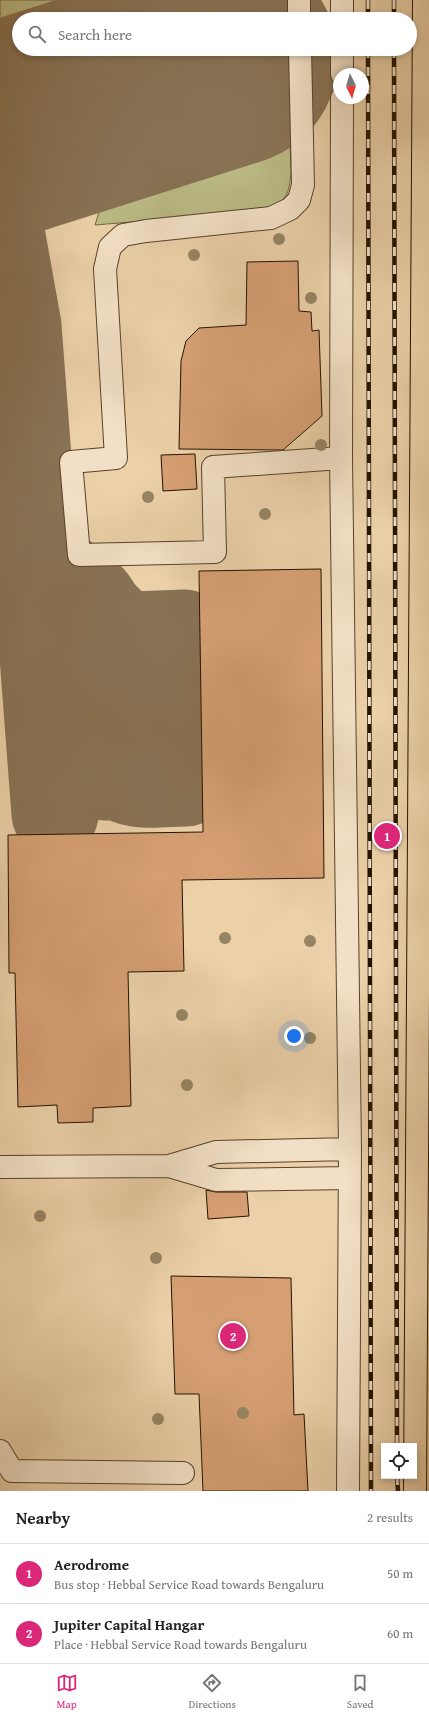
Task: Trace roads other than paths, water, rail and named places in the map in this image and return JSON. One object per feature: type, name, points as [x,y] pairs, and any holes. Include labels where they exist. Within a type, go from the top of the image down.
[{"type":"highway","points":[[415,1491],[424,0]]},
{"type":"street","points":[[299,0],[299,12]]},
{"type":"street","points":[[342,0],[342,12]]},
{"type":"street","points":[[300,56],[303,185],[299,200],[290,209],[272,218],[146,231],[123,235],[110,248],[105,269],[116,458],[71,462],[79,554],[215,552],[213,468],[341,458]]},
{"type":"street","points":[[342,56],[342,68]]},
{"type":"street","points":[[342,104],[341,458],[350,1149],[348,1491]]},
{"type":"street","points":[[0,1167],[169,1166],[216,1152],[350,1149]]},
{"type":"street","points":[[169,1166],[216,1180],[350,1178]]},
{"type":"street","points":[[0,1451],[12,1471],[183,1473]]},
{"type":"railway","points":[[368,0],[368,12]]},
{"type":"railway","points":[[394,0],[394,12]]},
{"type":"railway","points":[[368,56],[371,1491]]},
{"type":"railway","points":[[394,56],[397,1443]]},
{"type":"railway","points":[[397,1479],[398,1491]]},
{"type":"place","name":"Aerodrome","points":[[387,836]]},
{"type":"place","name":"Jupiter Capital Hangar","points":[[233,1336]]}]
